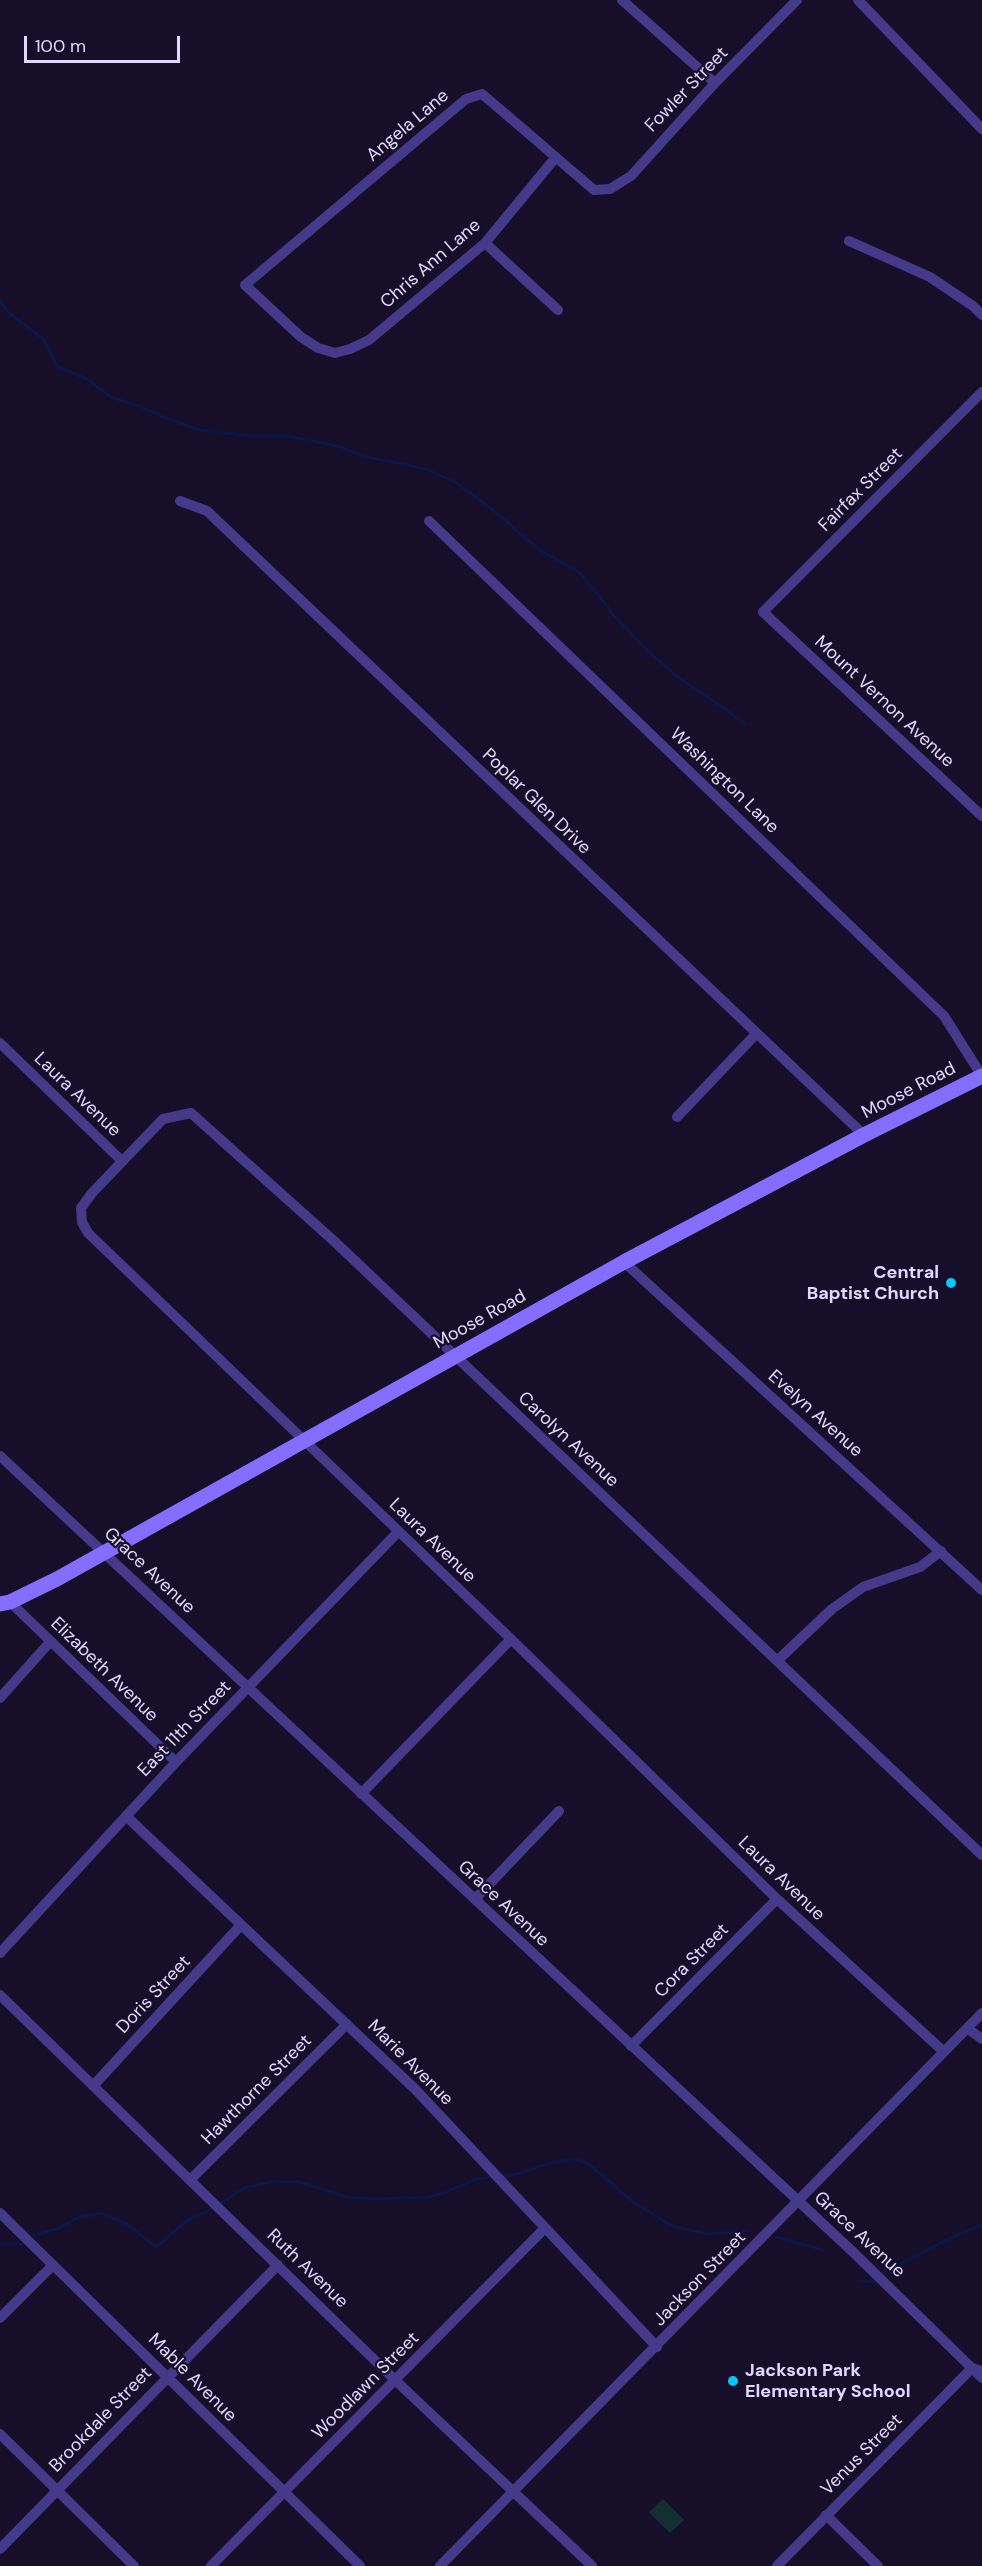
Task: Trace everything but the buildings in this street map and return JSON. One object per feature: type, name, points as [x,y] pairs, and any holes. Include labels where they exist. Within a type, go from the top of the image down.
[{"type":"street","points":[[622,0],[715,83]]},
{"type":"street","name":"Fowler Street","points":[[594,190],[610,189],[631,176],[715,83],[797,0]]},
{"type":"street","points":[[858,0],[982,129]]},
{"type":"street","name":"Angela Lane","points":[[338,352],[318,348],[301,337],[245,285],[466,99],[482,93],[594,190]]},
{"type":"street","name":"Chris Ann Lane","points":[[338,352],[369,340],[485,243],[556,157]]},
{"type":"street","points":[[849,241],[930,277],[973,306],[982,315]]},
{"type":"street","points":[[485,243],[558,310]]},
{"type":"street","name":"Fairfax Street","points":[[763,612],[982,392]]},
{"type":"street","name":"Poplar Glen Drive","points":[[180,501],[207,512],[864,1135]]},
{"type":"street","name":"Washington Lane","points":[[429,521],[944,1016],[982,1076]]},
{"type":"street","name":"Mount Vernon Avenue","points":[[763,612],[982,816]]},
{"type":"street","points":[[677,1117],[756,1034]]},
{"type":"street","name":"Laura Avenue","points":[[0,1043],[122,1161],[81,1208],[82,1222],[87,1233],[511,1639],[777,1899],[943,2051]]},
{"type":"street","name":"Moose Road","points":[[5,1603],[104,1553],[624,1262],[864,1135],[982,1076]]},
{"type":"street","name":"Carolyn Avenue","points":[[122,1161],[163,1119],[191,1113],[334,1241],[982,1855]]},
{"type":"street","name":"Evelyn Avenue","points":[[624,1262],[982,1590]]},
{"type":"street","name":"Grace Avenue","points":[[0,1456],[798,2200],[977,2369],[982,2378]]},
{"type":"street","name":"East 11th Street","points":[[0,1953],[176,1762],[398,1532]]},
{"type":"street","points":[[778,1660],[832,1609],[863,1587],[920,1567],[941,1551]]},
{"type":"street","name":"Elizabeth Avenue","points":[[5,1603],[50,1642],[176,1762]]},
{"type":"street","points":[[361,1794],[511,1639]]},
{"type":"street","points":[[0,1698],[50,1642]]},
{"type":"street","points":[[475,1899],[560,1811]]},
{"type":"street","name":"Marie Avenue","points":[[126,1816],[415,2089],[657,2347]]},
{"type":"street","name":"Cora Street","points":[[632,2046],[777,1899]]},
{"type":"street","name":"Doris Street","points":[[93,2086],[240,1926]]},
{"type":"street","name":"Ruth Avenue","points":[[0,1995],[395,2380],[592,2566]]},
{"type":"street","name":"Jackson Street","points":[[440,2566],[982,2013]]},
{"type":"street","name":"Hawthorne Street","points":[[191,2179],[347,2024]]},
{"type":"street","points":[[968,2028],[982,2039]]},
{"type":"street","name":"Mable Avenue","points":[[0,2213],[360,2566]]},
{"type":"street","name":"Woodlawn Street","points":[[211,2566],[544,2229]]},
{"type":"street","points":[[0,2318],[53,2265]]},
{"type":"street","name":"Brookdale Street","points":[[0,2548],[278,2265]]},
{"type":"street","name":"Venus Street","points":[[777,2566],[826,2515],[977,2369]]},
{"type":"street","points":[[0,2434],[134,2566]]},
{"type":"street","points":[[826,2515],[878,2566]]},
{"type":"green space","points":[[663,2499],[684,2520],[670,2533],[649,2512]]},
{"type":"waterway","points":[[0,301],[8,312],[44,340],[57,366],[87,379],[111,397],[199,430],[250,436],[285,436],[318,442],[341,447],[362,456],[426,469],[455,482],[498,514],[538,549],[579,572],[610,612],[650,653],[679,678],[745,724]]},
{"type":"waterway","points":[[501,2176],[575,2159],[589,2164],[633,2202],[672,2226],[706,2234],[746,2231]]},
{"type":"waterway","points":[[219,2204],[244,2188],[276,2181],[299,2182],[347,2197],[376,2199],[428,2197],[444,2193],[476,2179],[495,2177]]},
{"type":"waterway","points":[[33,2236],[59,2228],[77,2218],[101,2213],[127,2224],[156,2247],[188,2220],[214,2208]]},
{"type":"waterway","points":[[881,2274],[950,2238],[982,2225]]},
{"type":"waterway","points":[[777,2237],[823,2250]]},
{"type":"waterway","points":[[0,2244],[22,2244]]},
{"type":"waterway","points":[[862,2281],[874,2282],[877,2279]]},
{"type":"place","name":"Central Baptist Church","points":[[951,1283]]},
{"type":"place","name":"Jackson Park Elementary School","points":[[733,2381]]}]
